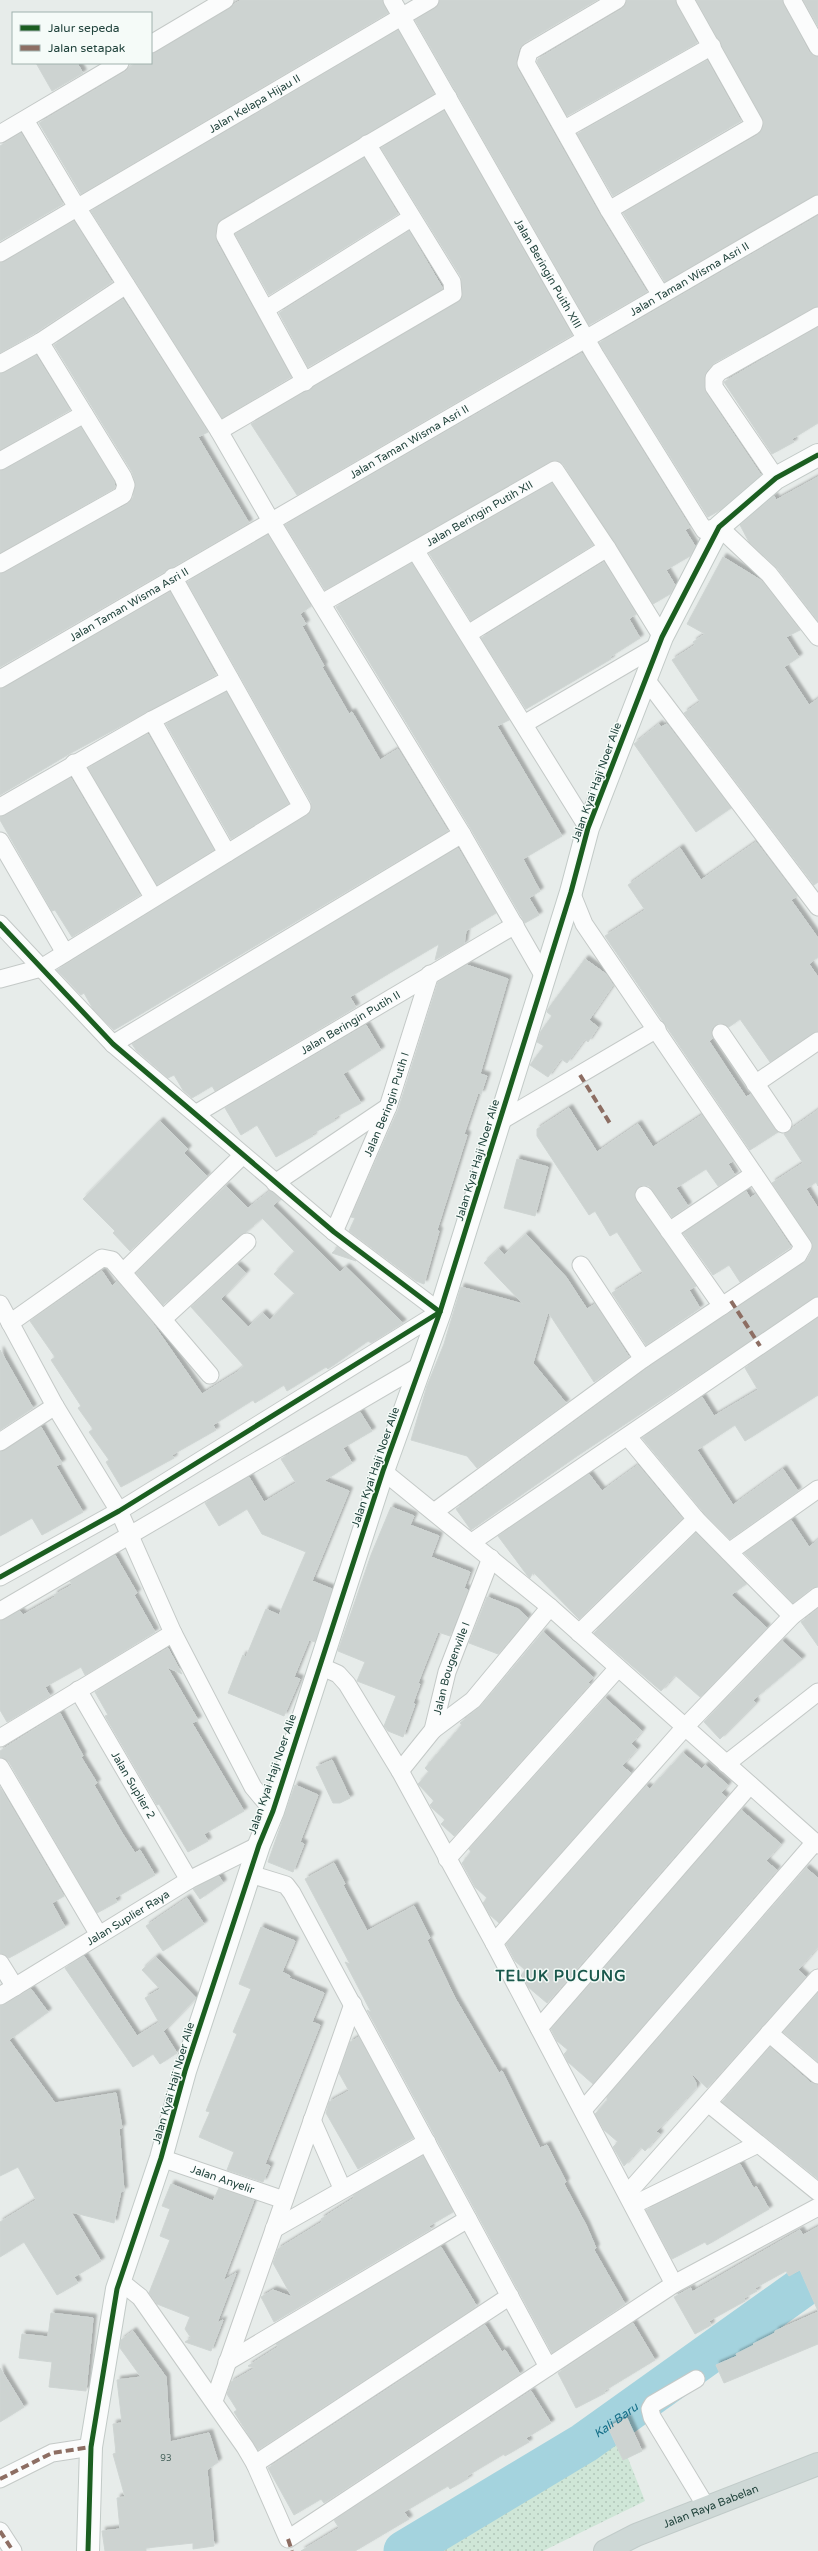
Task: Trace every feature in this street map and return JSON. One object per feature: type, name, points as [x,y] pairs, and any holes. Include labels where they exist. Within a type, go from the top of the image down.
[{"type":"main road","name":"Jalan Raya Babelan","points":[[605,2551],[636,2535],[818,2464]]},
{"type":"street","points":[[152,43],[225,0]]},
{"type":"street","name":"Jalan Beringin Puith XIII","points":[[392,0],[586,338],[704,530],[719,527]]},
{"type":"street","name":"Jalan Kelapa Hijau II","points":[[0,253],[78,209],[430,0]]},
{"type":"street","points":[[617,0],[527,53],[526,63],[565,129],[609,210],[660,295]]},
{"type":"street","points":[[609,210],[753,126],[755,121],[685,0]]},
{"type":"street","points":[[792,0],[818,47]]},
{"type":"street","points":[[565,129],[712,46]]},
{"type":"street","points":[[0,134],[118,64]]},
{"type":"street","points":[[305,382],[225,236],[226,228],[448,97]]},
{"type":"street","points":[[25,120],[78,209],[219,431],[271,521],[462,834],[509,928],[543,975]]},
{"type":"street","points":[[219,431],[453,294],[452,282],[411,218],[367,144]]},
{"type":"street","name":"Jalan Taman Wisma Asri II","points":[[0,679],[173,577],[818,204]]},
{"type":"street","points":[[266,309],[411,218]]},
{"type":"street","points":[[0,364],[40,342],[126,285]]},
{"type":"street","points":[[776,478],[714,387],[714,378],[719,372],[818,316]]},
{"type":"street","points":[[0,564],[123,495],[126,485],[123,477],[40,342]]},
{"type":"street","points":[[0,461],[84,414]]},
{"type":"street","name":"Jalan Kyai Haji Noer Alie","points":[[88,2551],[91,2447],[120,2281],[161,2158],[185,2071],[259,1845],[273,1810],[382,1471],[440,1312],[543,975],[571,892],[588,828],[660,641],[719,527],[776,478],[818,455]]},
{"type":"street","name":"Jalan Beringin Putih XII","points":[[322,603],[555,470],[607,548]]},
{"type":"street","points":[[719,527],[769,574],[818,637]]},
{"type":"street","points":[[468,634],[607,548],[660,641],[524,724]]},
{"type":"street","points":[[414,550],[468,634],[588,828]]},
{"type":"street","points":[[0,979],[40,968],[302,807],[173,577]]},
{"type":"street","points":[[645,678],[818,907]]},
{"type":"street","points":[[0,807],[74,763],[230,679]]},
{"type":"street","points":[[152,720],[227,853]]},
{"type":"street","points":[[74,763],[153,898]]},
{"type":"street","points":[[113,1044],[462,834]]},
{"type":"street","points":[[0,841],[66,953]]},
{"type":"street","points":[[434,1512],[643,1359],[798,1256],[803,1246],[657,1029],[584,924],[571,892]]},
{"type":"street","points":[[0,924],[113,1044],[197,1113],[243,1155],[334,1232],[440,1312],[119,1511],[0,1577]]},
{"type":"street","name":"Jalan Beringin Putih II","points":[[197,1113],[509,928]]},
{"type":"street","name":"Jalan Beringin Putih I","points":[[334,1232],[388,1107],[430,974]]},
{"type":"street","points":[[499,1122],[657,1029]]},
{"type":"street","points":[[721,1032],[783,1124]]},
{"type":"street","points":[[756,1084],[818,1041]]},
{"type":"street","points":[[276,1183],[388,1107]]},
{"type":"street","points":[[123,1272],[243,1155]]},
{"type":"street","points":[[669,1230],[754,1174]]},
{"type":"street","points":[[644,1195],[722,1306]]},
{"type":"street","points":[[163,1319],[247,1242]]},
{"type":"street","points":[[10,1323],[102,1258],[112,1260],[210,1375]]},
{"type":"street","points":[[581,1264],[643,1359]]},
{"type":"street","points":[[0,1304],[55,1406],[119,1511],[132,1536],[173,1633],[253,1787],[273,1810]]},
{"type":"street","points":[[472,1542],[818,1306]]},
{"type":"street","points":[[0,1611],[132,1536],[421,1365]]},
{"type":"street","points":[[0,1442],[55,1406]]},
{"type":"street","points":[[628,1437],[696,1519],[792,1616]]},
{"type":"street","points":[[382,1471],[472,1542],[550,1607],[816,1844],[583,2110]]},
{"type":"street","points":[[729,1552],[818,1489]]},
{"type":"street","points":[[579,1633],[696,1519]]},
{"type":"street","name":"Jalan Bougenville I","points":[[400,1771],[433,1730],[447,1672],[491,1558]]},
{"type":"street","points":[[494,1943],[685,1727],[792,1616],[818,1596]]},
{"type":"street","points":[[433,1730],[473,1700],[550,1607]]},
{"type":"street","points":[[0,1738],[173,1633]]},
{"type":"street","points":[[320,1666],[338,1674],[347,1684],[400,1771],[494,1943],[674,2284]]},
{"type":"street","points":[[447,1859],[618,1668]]},
{"type":"street","name":"Jalan Suplier 2","points":[[78,1690],[189,1880]]},
{"type":"street","points":[[726,1764],[818,1692]]},
{"type":"street","points":[[0,1767],[99,1934]]},
{"type":"street","points":[[539,2028],[750,1785]]},
{"type":"street","name":"Jalan Suplier Raya","points":[[0,1996],[189,1880],[259,1845]]},
{"type":"street","points":[[250,1874],[286,1885],[292,1893],[548,2367]]},
{"type":"street","points":[[0,1963],[15,1987]]},
{"type":"street","points":[[630,2200],[708,2103],[818,1978]]},
{"type":"street","points":[[214,2401],[353,2004]]},
{"type":"street","points":[[770,2033],[818,2075]]},
{"type":"street","points":[[708,2103],[818,2192]]},
{"type":"street","points":[[312,2120],[342,2188]]},
{"type":"street","points":[[274,2229],[342,2188],[427,2142]]},
{"type":"street","points":[[630,2200],[758,2144]]},
{"type":"street","name":"Jalan Anyelir","points":[[161,2158],[284,2200]]},
{"type":"street","points":[[120,2281],[140,2297],[214,2401],[255,2464],[290,2545],[548,2367],[674,2284],[818,2207]]},
{"type":"street","points":[[227,2362],[468,2219]]},
{"type":"street","points":[[255,2464],[510,2296]]},
{"type":"street","points":[[696,2379],[653,2404],[650,2409],[652,2417],[707,2508]]},
{"type":"street","points":[[0,2479],[52,2453],[91,2447]]},
{"type":"street","points":[[0,2530],[13,2551]]},
{"type":"green space","points":[[619,2436],[645,2501],[543,2551],[430,2551]]},
{"type":"building","points":[[241,0],[382,0],[388,13],[81,194],[39,123],[125,72],[134,64],[152,64],[152,53]]},
{"type":"building","points":[[440,0],[597,0],[524,43],[519,49],[516,61],[517,68],[600,215],[647,292],[589,325],[415,20],[435,8]]},
{"type":"building","points":[[627,0],[675,0],[697,43],[567,116],[537,62],[538,59],[622,9]]},
{"type":"building","points":[[696,0],[782,0],[809,52],[818,57],[818,194],[665,282],[623,213],[758,135],[764,122]]},
{"type":"building","points":[[803,0],[818,0],[818,26]]},
{"type":"building","points":[[398,30],[434,94],[217,223],[216,241],[291,377],[222,418],[91,211]]},
{"type":"building","points":[[707,60],[741,121],[613,196],[577,134]]},
{"type":"building","points":[[37,64],[78,64],[83,73],[52,91]]},
{"type":"building","points":[[444,111],[572,335],[297,495],[251,424],[462,298],[461,277],[381,148]]},
{"type":"building","points":[[21,133],[63,204],[0,241],[0,146]]},
{"type":"building","points":[[364,158],[398,214],[269,295],[235,234]]},
{"type":"building","points":[[818,216],[818,306],[714,363],[706,372],[704,378],[706,393],[761,475],[720,510],[708,517],[599,343]]},
{"type":"building","points":[[74,221],[112,282],[35,333],[0,353],[0,263]]},
{"type":"building","points":[[409,231],[443,289],[308,367],[279,313]]},
{"type":"building","points":[[123,299],[208,432],[198,437],[249,523],[0,667],[0,574],[128,504],[133,498],[135,482],[132,472],[54,345]]},
{"type":"building","points":[[818,327],[818,423],[792,439],[794,442],[772,454],[724,382]]},
{"type":"building","points":[[582,353],[690,527],[685,530],[695,546],[690,556],[666,570],[675,585],[670,594],[653,604],[563,464],[555,460],[325,590],[285,525]]},
{"type":"building","points":[[36,355],[70,410],[0,450],[0,374]]},
{"type":"building","points":[[81,427],[114,481],[115,488],[0,553],[0,471]]},
{"type":"building","points":[[818,477],[818,621],[777,568],[749,542],[740,525],[774,496],[776,500]]},
{"type":"building","points":[[552,483],[593,545],[471,621],[429,553]]},
{"type":"building","points":[[268,535],[311,606],[300,614],[306,624],[302,626],[324,666],[322,667],[349,714],[352,712],[380,760],[398,749],[448,831],[114,1030],[93,1009],[84,993],[81,995],[57,970],[311,812],[311,802],[187,582]]},
{"type":"building","points":[[723,557],[762,581],[800,630],[786,637],[799,657],[784,667],[809,705],[818,699],[818,882],[814,885],[684,713],[700,702],[672,660],[695,645],[693,642],[705,634],[687,624]]},
{"type":"building","points":[[604,562],[636,614],[629,619],[640,638],[610,657],[611,659],[526,709],[481,638]]},
{"type":"building","points":[[412,563],[509,720],[497,726],[562,836],[523,859],[540,891],[529,898],[539,915],[525,923],[471,829],[336,607]]},
{"type":"building","points":[[170,592],[216,675],[69,754],[0,795],[0,689]]},
{"type":"building","points":[[226,692],[289,804],[231,839],[166,724]]},
{"type":"building","points":[[659,724],[661,727],[667,724],[731,808],[696,832],[634,744]]},
{"type":"building","points":[[148,734],[214,850],[157,885],[88,768]]},
{"type":"building","points":[[71,778],[140,895],[72,937],[55,910],[52,911],[0,820],[0,817]]},
{"type":"building","points":[[756,842],[797,896],[791,900],[818,938],[818,957],[809,964],[818,977],[818,1031],[770,1062],[740,1019],[729,1027],[720,1023],[712,1028],[713,1038],[709,1041],[746,1097],[751,1094],[778,1132],[750,1150],[605,936],[645,910],[628,885],[680,848],[701,880]]},
{"type":"building","points":[[458,848],[496,913],[466,931],[464,944],[435,960],[439,944],[350,997],[356,1007],[215,1091],[212,1086],[192,1098],[183,1090],[174,1075],[168,1078],[136,1050],[132,1044]]},
{"type":"building","points":[[585,959],[606,974],[613,985],[589,1020],[598,1027],[588,1042],[585,1039],[567,1063],[561,1059],[548,1077],[530,1065],[544,1046],[537,1042],[541,1031],[552,1016],[547,1012],[548,1009]]},
{"type":"building","points":[[467,965],[508,979],[480,1074],[487,1076],[481,1094],[478,1093],[464,1134],[467,1135],[437,1230],[439,1231],[424,1284],[416,1281],[349,1231],[355,1218],[351,1217],[398,1110],[438,982]]},
{"type":"building","points":[[366,1025],[381,1050],[343,1074],[361,1103],[334,1118],[336,1120],[312,1134],[313,1136],[276,1157],[257,1125],[241,1135],[225,1108]]},
{"type":"building","points":[[569,1108],[597,1152],[638,1124],[653,1147],[702,1115],[733,1161],[728,1164],[735,1175],[718,1186],[706,1169],[676,1188],[688,1206],[672,1217],[649,1186],[643,1185],[635,1190],[636,1201],[696,1286],[689,1290],[700,1308],[646,1345],[612,1293],[643,1273],[642,1271],[617,1232],[610,1236],[595,1211],[589,1215],[537,1136],[537,1129]]},
{"type":"building","points":[[818,1110],[818,1186],[816,1182],[806,1189],[818,1208],[818,1296],[577,1456],[471,1530],[456,1509],[649,1367],[807,1260],[812,1250],[811,1241],[772,1183],[803,1163],[784,1134]]},
{"type":"building","points":[[160,1121],[188,1149],[184,1153],[207,1176],[130,1251],[113,1233],[115,1231],[83,1199]]},
{"type":"building","points":[[517,1159],[548,1167],[535,1216],[504,1208]]},
{"type":"building","points":[[226,1186],[248,1208],[270,1191],[272,1192],[280,1199],[273,1206],[340,1272],[346,1267],[403,1323],[371,1343],[368,1341],[328,1369],[326,1367],[287,1391],[284,1385],[255,1403],[253,1400],[213,1425],[216,1430],[172,1455],[174,1458],[121,1487],[106,1462],[109,1460],[89,1432],[93,1429],[78,1408],[81,1406],[51,1360],[55,1357],[30,1321],[102,1271],[112,1286],[117,1281],[151,1321],[202,1394],[236,1373],[244,1366],[191,1307],[237,1265],[246,1273],[221,1299],[248,1327],[263,1313],[270,1320],[295,1294],[274,1274],[295,1252],[262,1218],[163,1305],[136,1273]]},
{"type":"building","points":[[746,1191],[750,1198],[756,1194],[791,1247],[740,1282],[729,1265],[713,1275],[683,1233]]},
{"type":"building","points":[[526,1234],[566,1277],[587,1309],[595,1304],[629,1357],[594,1382],[548,1312],[533,1363],[566,1403],[477,1468],[467,1456],[411,1440],[427,1386],[444,1344],[461,1287],[523,1304],[484,1263],[499,1249],[504,1255]]},
{"type":"building","points":[[338,1247],[356,1261],[332,1253]]},
{"type":"building","points":[[818,1318],[818,1395],[745,1441],[735,1425],[697,1450],[733,1505],[783,1469],[798,1491],[730,1539],[703,1512],[642,1438],[702,1397],[714,1416],[758,1390],[745,1368]]},
{"type":"building","points":[[0,1350],[33,1408],[0,1430]]},
{"type":"building","points":[[360,1412],[372,1431],[343,1448],[352,1463],[324,1481],[349,1491],[312,1581],[332,1589],[315,1642],[309,1640],[294,1677],[300,1679],[284,1716],[228,1693],[243,1655],[246,1657],[266,1609],[279,1615],[306,1552],[262,1534],[247,1509],[219,1526],[205,1503],[249,1477],[264,1502],[296,1483],[281,1459]]},
{"type":"building","points":[[41,1427],[62,1463],[56,1466],[83,1512],[42,1535],[32,1518],[0,1536],[0,1452]]},
{"type":"building","points":[[638,1465],[682,1518],[579,1619],[533,1572],[530,1578],[527,1575],[498,1536],[589,1474],[602,1491]]},
{"type":"building","points":[[391,1507],[414,1516],[410,1525],[439,1536],[431,1557],[470,1572],[464,1588],[468,1590],[450,1636],[438,1632],[418,1683],[420,1684],[413,1703],[415,1704],[403,1737],[388,1731],[384,1726],[396,1696],[357,1681],[365,1662],[338,1651],[371,1555]]},
{"type":"building","points":[[791,1520],[809,1547],[818,1540],[818,1586],[812,1588],[793,1603],[744,1553]]},
{"type":"building","points":[[696,1533],[746,1584],[731,1595],[767,1628],[700,1697],[675,1675],[661,1691],[594,1633]]},
{"type":"building","points":[[115,1555],[137,1593],[134,1595],[155,1632],[85,1675],[81,1667],[45,1687],[50,1696],[7,1722],[0,1710],[0,1621],[20,1611],[23,1615],[55,1597],[54,1595],[72,1585],[70,1581]]},
{"type":"building","points":[[487,1597],[518,1609],[528,1618],[498,1654],[469,1643]]},
{"type":"building","points":[[818,1609],[818,1646],[801,1622]]},
{"type":"building","points":[[543,1632],[593,1677],[588,1683],[590,1684],[454,1836],[441,1824],[445,1820],[432,1808],[430,1805],[434,1801],[418,1784],[429,1772],[425,1768],[462,1725],[460,1723],[481,1706]]},
{"type":"building","points":[[782,1641],[802,1659],[753,1700],[756,1703],[720,1739],[704,1722]]},
{"type":"building","points":[[168,1648],[182,1674],[167,1667],[198,1720],[192,1723],[244,1811],[204,1834],[208,1841],[188,1852],[159,1804],[157,1805],[105,1716],[108,1715],[95,1692]]},
{"type":"building","points":[[605,1698],[642,1731],[631,1744],[637,1749],[622,1766],[631,1773],[499,1923],[490,1915],[483,1903],[487,1898],[475,1887],[462,1863],[471,1852],[469,1849]]},
{"type":"building","points":[[60,1713],[83,1756],[81,1757],[97,1783],[94,1785],[122,1833],[135,1853],[140,1850],[155,1875],[115,1898],[117,1902],[97,1913],[9,1762],[0,1757],[0,1751]]},
{"type":"building","points":[[683,1753],[702,1769],[705,1765],[728,1785],[721,1793],[726,1797],[547,2003],[528,1987],[522,1974],[525,1970],[515,1961],[506,1944],[646,1786],[650,1789]]},
{"type":"building","points":[[332,1760],[350,1798],[340,1803],[333,1803],[316,1767]]},
{"type":"building","points":[[295,1785],[318,1795],[300,1842],[304,1844],[293,1872],[268,1862]]},
{"type":"building","points":[[0,1787],[64,1896],[52,1903],[65,1927],[9,1958],[0,1953]]},
{"type":"building","points":[[741,1810],[781,1844],[766,1861],[777,1870],[593,2084],[568,2062],[564,2054],[568,2050],[557,2041],[551,2029]]},
{"type":"building","points":[[334,1863],[345,1884],[343,1885],[367,1931],[414,1906],[430,1938],[427,1940],[455,1998],[499,2073],[502,2071],[540,2148],[547,2145],[566,2182],[564,2184],[586,2225],[596,2248],[594,2250],[625,2304],[552,2353],[367,2010],[371,2012],[345,1962],[350,1964],[305,1879]]},
{"type":"building","points":[[806,1868],[818,1878],[818,1947],[798,1970],[806,1977],[707,2088],[690,2072],[696,2083],[696,2088],[656,2132],[660,2134],[645,2151],[641,2147],[624,2166],[613,2147],[618,2142],[604,2130],[595,2114],[607,2101],[607,2097]]},
{"type":"building","points":[[219,1876],[223,1883],[200,1899],[193,1889]]},
{"type":"building","points":[[187,1898],[204,1924],[163,1951],[146,1926]]},
{"type":"building","points":[[261,1927],[295,1941],[282,1972],[290,1976],[289,1978],[324,1993],[312,2022],[320,2025],[265,2164],[270,2166],[263,2182],[227,2170],[234,2152],[199,2137],[210,2112],[206,2111],[237,2034],[233,2032],[251,1989],[239,1984]]},
{"type":"building","points":[[84,1956],[137,2036],[158,2023],[177,2053],[160,2064],[153,2054],[133,2067],[65,1968]]},
{"type":"building","points":[[156,1957],[196,1998],[164,2031],[145,1998],[160,1989],[142,1970]]},
{"type":"building","points":[[31,1989],[48,2012],[9,2040],[55,2103],[116,2093],[122,2128],[119,2129],[124,2191],[121,2191],[114,2223],[71,2212],[101,2261],[74,2277],[78,2283],[57,2295],[24,2242],[0,2257],[0,2222],[36,2200],[18,2167],[0,2176],[0,2006]]},
{"type":"building","points":[[818,1993],[818,2062],[783,2032]]},
{"type":"building","points":[[359,2037],[413,2138],[358,2169],[326,2113],[329,2102],[349,2091],[339,2073],[350,2042]]},
{"type":"building","points":[[770,2047],[811,2083],[818,2085],[818,2179],[722,2102]]},
{"type":"building","points":[[423,2156],[453,2212],[429,2226],[431,2229],[274,2322],[261,2297],[273,2290],[292,2297],[273,2263],[278,2249],[322,2222],[321,2219],[354,2198],[353,2195]]},
{"type":"building","points":[[740,2164],[754,2189],[756,2186],[769,2209],[707,2245],[705,2242],[672,2259],[646,2210]]},
{"type":"building","points":[[171,2184],[213,2201],[219,2188],[254,2200],[223,2281],[236,2273],[217,2323],[223,2320],[211,2351],[185,2342],[191,2338],[185,2329],[190,2317],[157,2304],[149,2293],[170,2240],[160,2236],[170,2209],[162,2206]]},
{"type":"building","points":[[818,2227],[818,2311],[800,2270],[789,2276],[786,2271],[755,2288],[757,2291],[744,2298],[745,2301],[709,2321],[711,2325],[695,2334],[674,2297],[691,2288],[692,2292],[800,2230],[803,2235]]},
{"type":"building","points":[[441,2247],[476,2305],[474,2308],[258,2450],[234,2412],[237,2410],[227,2394],[231,2382],[255,2368],[248,2366],[278,2347],[276,2344]]},
{"type":"building","points":[[818,2312],[818,2344],[724,2383],[716,2365],[737,2356],[736,2354],[775,2333],[775,2331]]},
{"type":"building","points":[[51,2313],[93,2318],[86,2391],[49,2387],[52,2362],[19,2358],[22,2334],[48,2337]]},
{"type":"building","points":[[633,2323],[655,2360],[604,2391],[605,2393],[576,2408],[558,2373]]},
{"type":"building","points":[[485,2325],[502,2352],[505,2350],[520,2374],[324,2503],[321,2499],[294,2515],[268,2468]]},
{"type":"building","points":[[133,2331],[166,2377],[170,2442],[209,2433],[218,2462],[207,2470],[214,2546],[193,2549],[193,2543],[146,2548],[146,2551],[105,2551],[102,2531],[120,2529],[117,2498],[125,2497],[113,2454],[116,2453],[113,2424],[122,2423],[117,2380],[141,2377],[120,2348],[121,2340]]},
{"type":"building","points":[[0,2368],[24,2407],[0,2422]]},
{"type":"building","points":[[531,2391],[551,2423],[526,2438],[529,2442],[505,2456],[504,2454],[467,2476],[469,2478],[450,2489],[448,2486],[404,2512],[409,2519],[355,2551],[301,2551],[339,2528],[334,2520]]},
{"type":"building","points":[[627,2418],[642,2451],[623,2460],[608,2427]]},
{"type":"waterway","name":"Kali Baru","points":[[404,2551],[584,2443],[818,2276]]},
{"type":"marked path","points":[[580,1075],[611,1125]]},
{"type":"marked path","points":[[731,1301],[760,1346]]},
{"type":"marked path","points":[[0,2479],[52,2453],[91,2447]]},
{"type":"marked path","points":[[0,2531],[13,2551]]},
{"type":"marked path","points":[[288,2539],[292,2551]]},
{"type":"cycle path","points":[[88,2551],[91,2447],[117,2289],[161,2158],[185,2071],[259,1845],[273,1811],[383,1471],[440,1312],[571,892],[588,828],[662,637],[719,527],[776,478],[818,455]]},
{"type":"cycle path","points":[[0,924],[113,1044],[334,1232],[440,1312],[119,1511],[0,1577]]},
{"type":"district","name":"TELUK PUCUNG","points":[[561,1976]]}]
